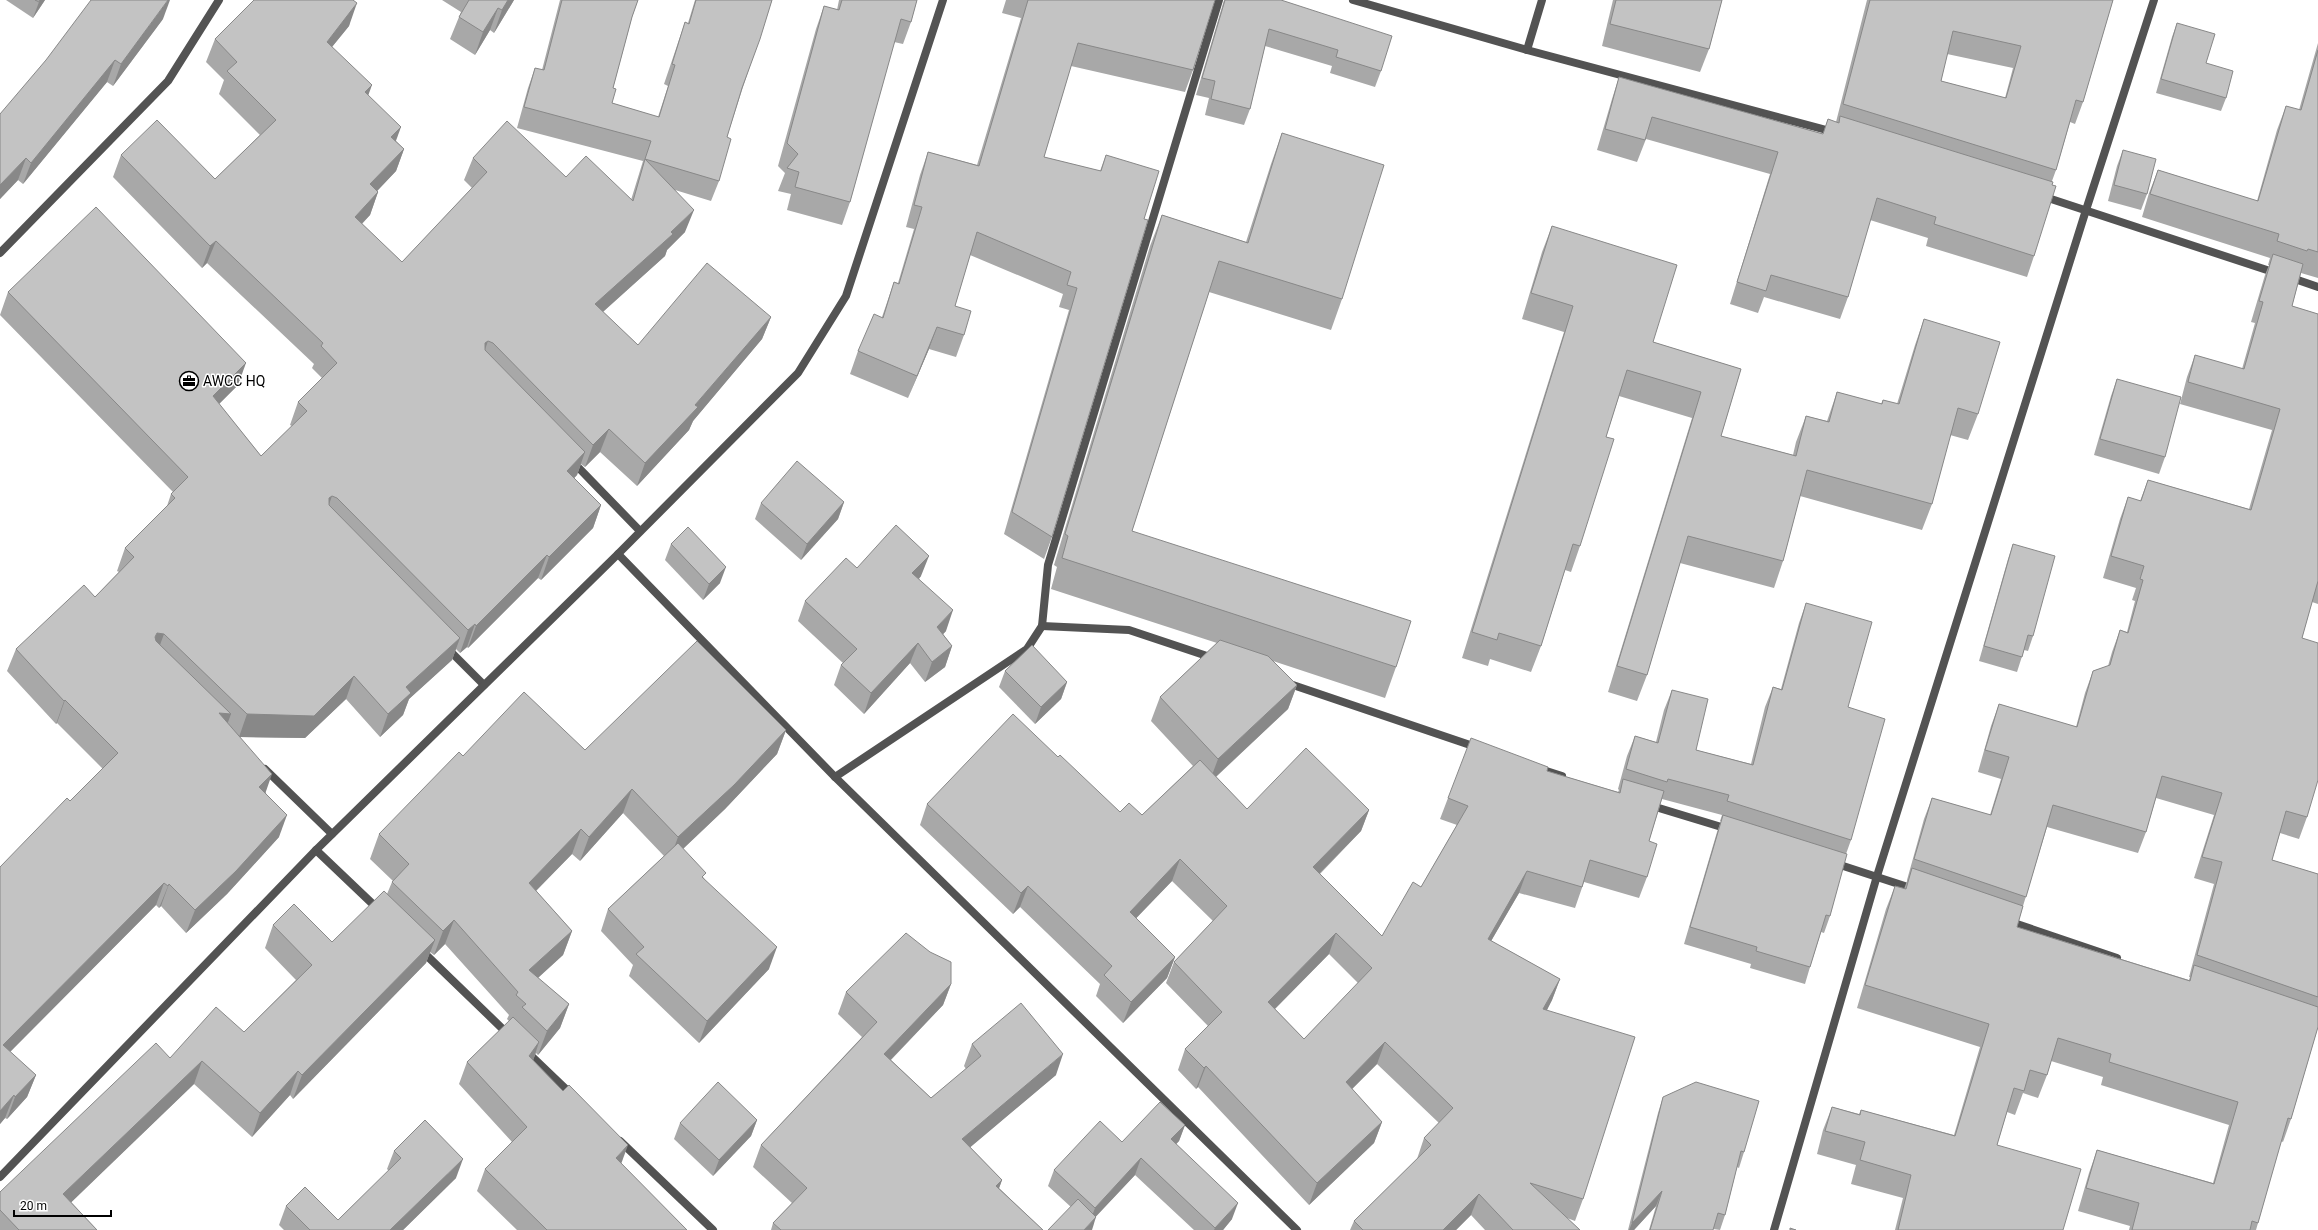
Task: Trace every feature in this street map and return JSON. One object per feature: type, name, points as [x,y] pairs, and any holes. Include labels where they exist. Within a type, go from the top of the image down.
[{"type":"street","points":[[0,253],[168,81],[220,0]]},
{"type":"street","points":[[0,1177],[316,850],[618,554],[798,373],[846,296],[943,0]]},
{"type":"street","points":[[835,777],[1027,649],[1042,626],[1048,565],[1219,0]]},
{"type":"street","points":[[1353,0],[1527,50],[1843,135]]},
{"type":"street","points":[[1527,50],[1542,0]]},
{"type":"street","points":[[1774,1230],[1877,876],[2086,210],[2154,0]]},
{"type":"street","points":[[2032,193],[2318,287]]},
{"type":"street","points":[[569,458],[640,531]]},
{"type":"street","points":[[618,554],[835,777],[1297,1230]]},
{"type":"street","points":[[1042,626],[1130,630],[1220,660]]},
{"type":"street","points":[[440,640],[484,685]]},
{"type":"street","points":[[1280,681],[1491,752]]},
{"type":"street","points":[[259,763],[332,834]]},
{"type":"street","points":[[1529,765],[1574,780]]},
{"type":"street","points":[[1642,802],[1733,831]]},
{"type":"street","points":[[316,850],[385,916]]},
{"type":"street","points":[[1824,860],[1877,876],[1922,892]]},
{"type":"street","points":[[1997,917],[2124,961]]},
{"type":"street","points":[[414,943],[581,1103]]},
{"type":"street","points":[[615,1136],[713,1230]]},
{"type":"building","points":[[91,0],[168,0],[121,64],[115,60],[31,163],[26,158],[0,185],[0,114],[46,60]]},
{"type":"building","points":[[254,0],[353,0],[357,3],[327,42],[372,85],[365,92],[401,127],[391,137],[404,149],[370,184],[378,192],[355,217],[402,262],[487,172],[473,158],[507,121],[566,177],[586,156],[633,201],[645,159],[694,210],[671,232],[673,234],[595,304],[638,345],[707,263],[771,317],[695,405],[698,407],[645,463],[609,429],[593,445],[493,343],[488,341],[485,343],[485,350],[585,452],[567,471],[601,505],[549,557],[547,555],[476,626],[475,624],[468,630],[337,498],[332,496],[329,498],[329,505],[460,638],[406,687],[411,693],[388,714],[354,676],[314,716],[247,714],[164,634],[157,633],[155,637],[156,641],[231,714],[219,713],[272,774],[259,787],[287,815],[236,871],[195,910],[169,884],[168,886],[164,883],[3,1045],[36,1075],[15,1097],[14,1095],[0,1111],[0,867],[67,798],[70,801],[118,753],[65,700],[64,701],[16,649],[84,585],[95,597],[134,557],[125,548],[175,498],[171,494],[188,477],[8,292],[96,207],[246,363],[213,396],[261,456],[307,411],[298,402],[337,363],[321,346],[323,343],[216,241],[210,246],[121,155],[157,120],[215,179],[276,120],[227,71],[237,62],[215,39]]},
{"type":"building","points":[[469,0],[508,0],[502,10],[498,8],[483,32],[459,17]]},
{"type":"building","points":[[562,0],[638,0],[613,88],[616,89],[612,103],[659,117],[675,65],[672,64],[685,22],[689,24],[696,0],[772,0],[727,137],[731,139],[719,181],[645,159],[651,141],[524,107],[535,68],[544,70]]},
{"type":"building","points":[[842,0],[917,0],[911,22],[901,19],[850,202],[795,187],[799,172],[787,168],[798,154],[787,143],[824,6],[839,10]]},
{"type":"building","points":[[1028,0],[1215,0],[1193,70],[1078,43],[1044,157],[1101,171],[1106,155],[1159,171],[1144,219],[1148,220],[1052,537],[1012,512],[1077,288],[1067,285],[1071,272],[977,232],[955,306],[971,311],[964,335],[937,327],[917,376],[858,351],[874,314],[883,318],[894,282],[899,284],[922,207],[914,205],[928,152],[979,166]]},
{"type":"building","points":[[1225,0],[1281,0],[1392,36],[1381,71],[1336,57],[1338,50],[1269,29],[1250,109],[1211,99],[1215,81],[1202,78]]},
{"type":"building","points":[[1616,0],[1722,0],[1709,49],[1610,24]]},
{"type":"building","points":[[1870,0],[2113,0],[2083,102],[2076,100],[2056,170],[1843,104]],"holes":[[[1953,31],[2021,46],[2006,98],[1941,81]]]},
{"type":"building","points":[[2177,23],[2215,34],[2206,63],[2233,71],[2226,98],[2161,79]]},
{"type":"building","points":[[2318,50],[2318,252],[2308,249],[2307,251],[2277,241],[2279,234],[2150,194],[2158,170],[2258,201],[2286,106],[2301,110]]},
{"type":"building","points":[[1619,77],[1823,134],[1828,119],[1839,123],[1840,116],[2053,182],[2052,185],[2056,186],[2034,256],[1934,224],[1936,217],[1877,198],[1848,297],[1771,275],[1766,291],[1737,282],[1778,152],[1652,117],[1645,140],[1605,129]]},
{"type":"building","points":[[1282,133],[1384,165],[1342,299],[1219,261],[1132,531],[1411,621],[1396,667],[1062,558],[1068,536],[1065,534],[1162,215],[1248,243]]},
{"type":"building","points":[[2123,150],[2156,159],[2147,194],[2114,185]]},
{"type":"building","points":[[1552,226],[1677,265],[1653,342],[1741,369],[1721,436],[1796,456],[1806,416],[1829,422],[1837,392],[1882,404],[1883,400],[1899,404],[1924,319],[2000,342],[1978,414],[1958,408],[1932,504],[1807,470],[1783,561],[1688,536],[1647,675],[1617,666],[1701,392],[1627,370],[1606,437],[1614,439],[1580,546],[1573,544],[1541,646],[1499,633],[1497,640],[1472,632],[1573,306],[1531,293]]},
{"type":"building","points":[[2273,254],[2303,264],[2292,306],[2318,314],[2318,581],[2302,638],[2318,643],[2318,780],[2307,817],[2286,811],[2272,860],[2318,874],[2318,997],[2197,955],[2222,862],[2202,857],[2222,793],[2162,776],[2146,832],[2053,805],[2026,897],[1914,859],[1932,798],[1991,815],[2009,757],[1985,750],[1999,704],[2077,727],[2093,671],[2110,665],[2120,630],[2128,633],[2143,580],[2140,579],[2144,566],[2111,556],[2128,497],[2141,501],[2148,480],[2251,510],[2280,409],[2188,382],[2195,355],[2244,369],[2263,302],[2259,301]]},
{"type":"building","points":[[2117,379],[2181,397],[2165,457],[2100,439]]},
{"type":"building","points":[[797,461],[844,502],[807,544],[761,503]]},
{"type":"building","points":[[896,525],[929,556],[912,573],[953,610],[937,627],[952,646],[932,662],[918,643],[871,693],[841,665],[857,649],[805,601],[846,558],[857,568]]},
{"type":"building","points":[[688,527],[726,567],[709,584],[671,544]]},
{"type":"building","points":[[2013,544],[2055,556],[2033,636],[2028,635],[2022,657],[1984,646]]},
{"type":"building","points":[[1806,603],[1872,622],[1848,707],[1885,719],[1851,840],[1727,801],[1729,795],[1668,779],[1667,782],[1626,769],[1635,736],[1658,743],[1672,690],[1708,699],[1696,750],[1753,765],[1773,687],[1782,690]]},
{"type":"building","points":[[1220,640],[1268,656],[1297,685],[1218,759],[1160,697]]},
{"type":"building","points":[[697,641],[786,730],[734,785],[678,837],[632,789],[589,837],[581,829],[529,883],[572,931],[529,970],[569,1004],[547,1031],[522,1007],[526,1004],[516,995],[518,992],[454,920],[443,931],[392,882],[409,864],[379,834],[459,752],[463,756],[524,692],[585,750]]},
{"type":"building","points":[[1032,645],[1067,682],[1041,707],[1005,671]]},
{"type":"building","points":[[1013,714],[1058,757],[1060,755],[1120,812],[1129,803],[1142,815],[1200,760],[1247,809],[1306,748],[1369,810],[1313,867],[1382,936],[1413,882],[1421,887],[1468,806],[1448,798],[1471,738],[1548,767],[1547,771],[1620,793],[1623,779],[1664,791],[1649,841],[1657,844],[1647,877],[1590,860],[1582,887],[1527,871],[1488,939],[1560,979],[1543,1009],[1635,1037],[1583,1199],[1530,1183],[1580,1230],[1513,1230],[1479,1194],[1443,1230],[1363,1230],[1354,1221],[1431,1145],[1424,1138],[1453,1108],[1385,1042],[1346,1082],[1382,1122],[1317,1183],[1206,1066],[1204,1068],[1185,1049],[1222,1012],[1174,962],[1227,906],[1180,859],[1130,912],[1175,957],[1131,1002],[1104,975],[1112,966],[1028,886],[1021,893],[927,804]],"holes":[[[1336,933],[1372,968],[1304,1039],[1268,1002]]]},
{"type":"building","points":[[1723,815],[1847,854],[1830,916],[1826,915],[1810,967],[1756,951],[1757,947],[1690,927]]},
{"type":"building","points":[[678,843],[706,873],[702,877],[777,947],[707,1021],[636,954],[644,947],[608,909]]},
{"type":"building","points":[[1912,868],[2023,906],[2017,927],[2190,981],[2194,965],[2318,1007],[2318,1027],[2291,1119],[2288,1118],[2258,1223],[2252,1221],[2250,1230],[2132,1230],[2139,1203],[2086,1188],[2097,1150],[2214,1184],[2238,1102],[2109,1062],[2111,1054],[2058,1038],[2047,1075],[2030,1070],[2024,1091],[2014,1088],[1997,1145],[2081,1169],[2063,1230],[1898,1230],[1911,1175],[1860,1160],[1865,1142],[1825,1131],[1832,1107],[1860,1115],[1861,1110],[1955,1136],[1989,1024],[1865,985],[1895,886],[1906,889]]},
{"type":"building","points":[[384,891],[435,940],[302,1075],[298,1071],[260,1113],[202,1061],[63,1194],[97,1230],[19,1230],[0,1210],[0,1192],[156,1043],[170,1058],[216,1007],[244,1032],[312,965],[273,925],[294,904],[332,942]]},
{"type":"building","points":[[906,933],[930,952],[951,962],[951,984],[884,1054],[931,1098],[981,1056],[972,1044],[1021,1003],[1063,1054],[962,1139],[1002,1180],[996,1186],[1043,1230],[781,1230],[773,1223],[807,1188],[761,1145],[877,1022],[846,992]]},
{"type":"building","points":[[513,1017],[539,1042],[529,1056],[563,1091],[569,1085],[628,1145],[616,1158],[687,1230],[547,1230],[485,1169],[527,1127],[467,1062]]},
{"type":"building","points":[[718,1082],[757,1120],[719,1160],[680,1123]]},
{"type":"building","points":[[1696,1082],[1759,1101],[1744,1152],[1741,1151],[1725,1215],[1718,1213],[1713,1230],[1650,1230],[1662,1191],[1632,1223],[1663,1097]]},
{"type":"building","points":[[1160,1102],[1185,1125],[1171,1139],[1238,1203],[1215,1228],[1141,1158],[1095,1208],[1054,1170],[1100,1121],[1122,1142]]},
{"type":"building","points":[[425,1120],[463,1159],[390,1230],[310,1230],[286,1206],[305,1187],[338,1220],[401,1158],[394,1151]]},
{"type":"building","points":[[1078,1199],[1096,1217],[1084,1230],[1048,1230]]},
{"type":"place","name":"AWCC HQ","points":[[189,381]]}]
